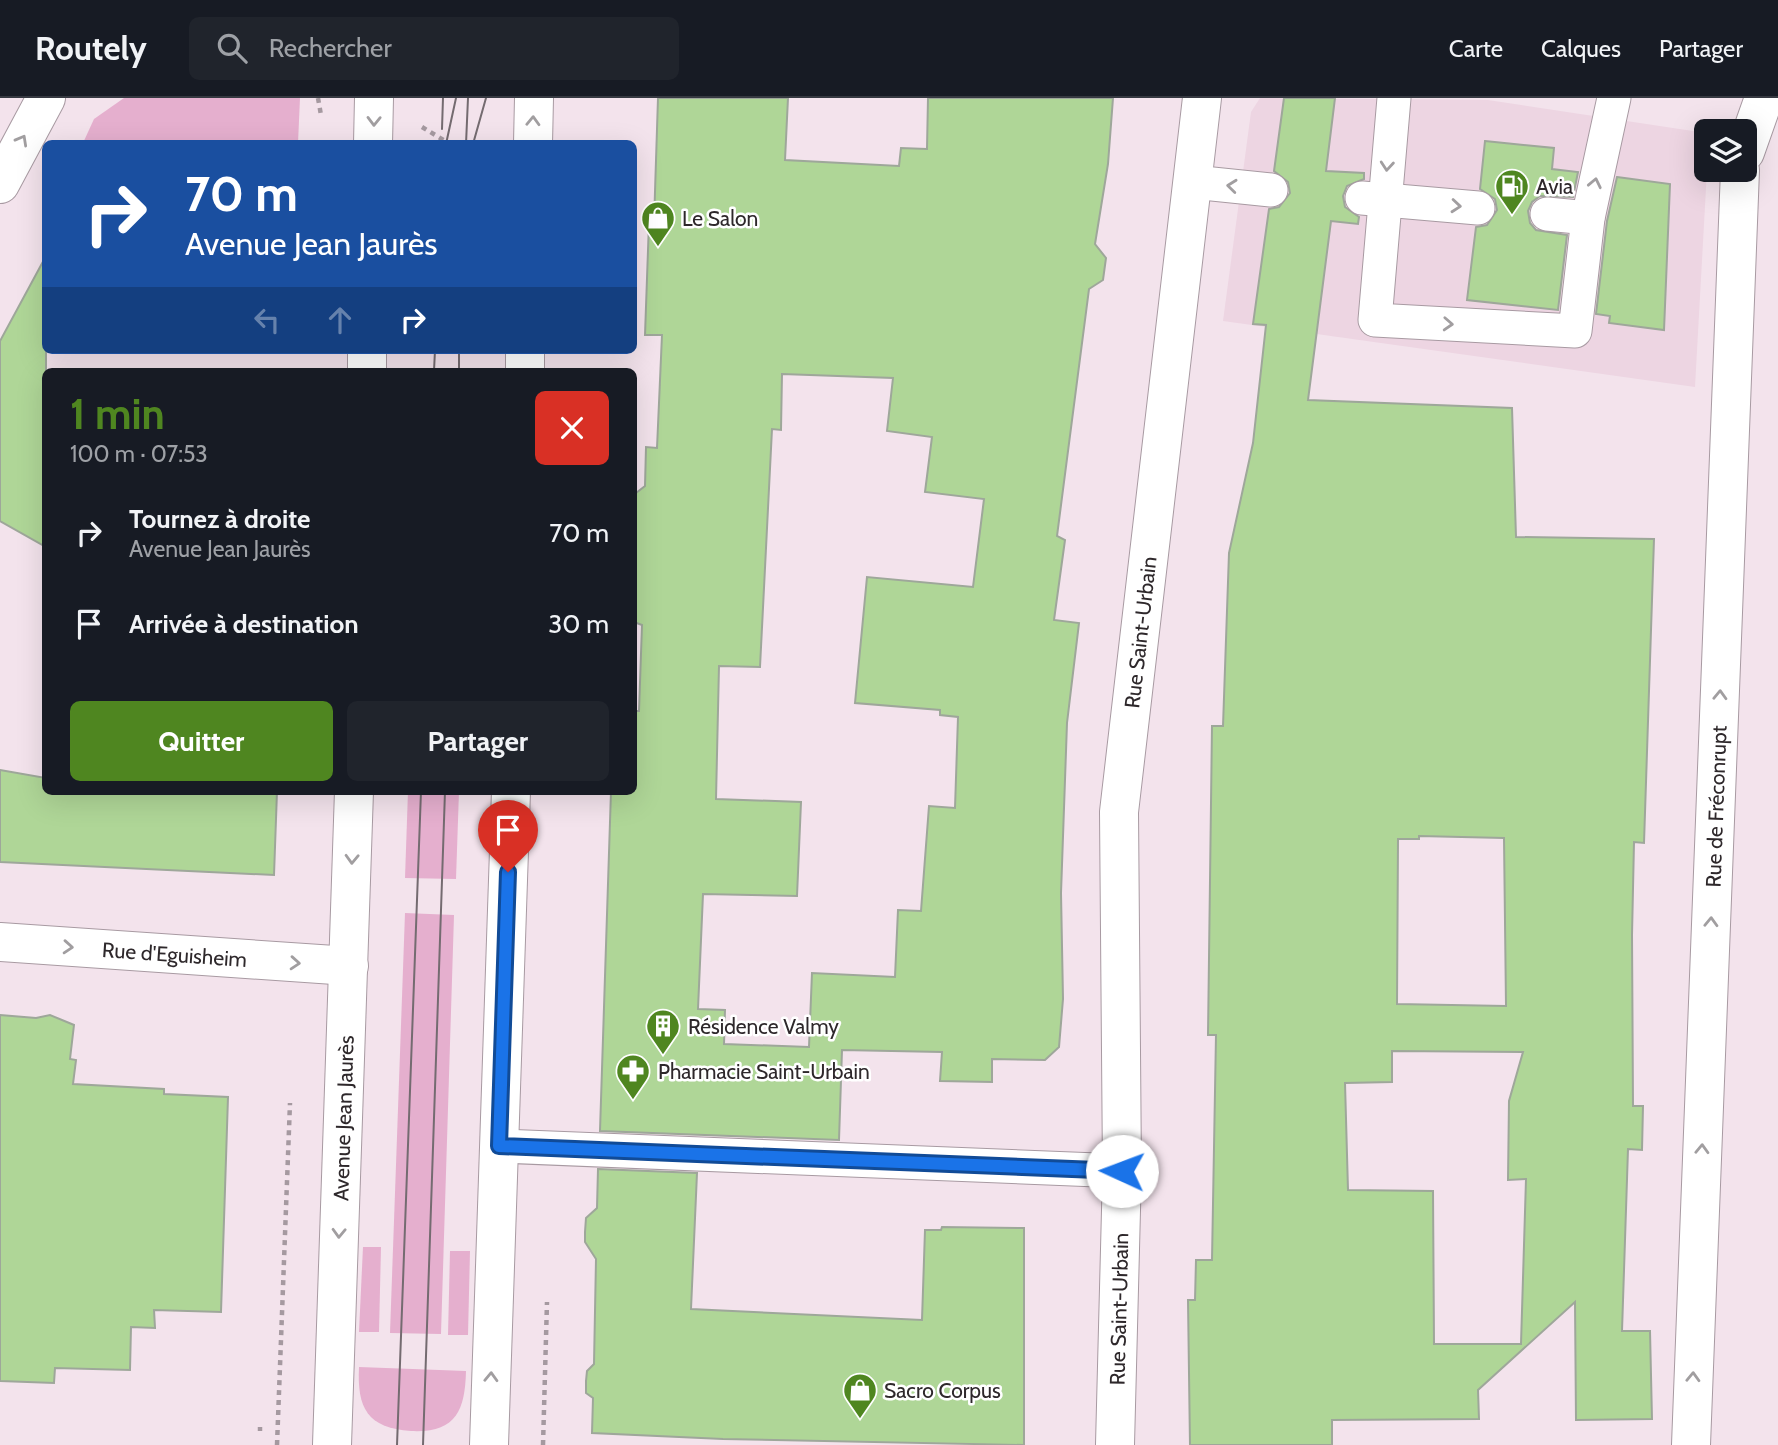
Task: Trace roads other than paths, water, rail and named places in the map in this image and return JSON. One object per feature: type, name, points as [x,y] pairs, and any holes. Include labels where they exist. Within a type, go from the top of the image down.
[{"type":"street","points":[[0,184],[46,98]]},
{"type":"street","points":[[373,140],[374,98]]},
{"type":"street","points":[[533,140],[534,98]]},
{"type":"street","name":"Rue Saint-Urbain","points":[[1115,1445],[1122,1171],[1119,812],[1202,98]]},
{"type":"street","points":[[1757,119],[1764,98]]},
{"type":"street","name":"Rue de Fréconrupt","points":[[1691,1445],[1740,182]]},
{"type":"street","name":"Avenue Jean Jaurès","points":[[332,1445],[354,795]]},
{"type":"street","points":[[489,1445],[511,795]]},
{"type":"street","name":"Rue d'Eguisheim","points":[[0,942],[349,966]]},
{"type":"lane","points":[[1394,98],[1373,199],[1375,320],[1575,331],[1588,218],[1614,98]]},
{"type":"lane","points":[[1193,182],[1271,190]]},
{"type":"lane","points":[[1373,199],[1478,208]]},
{"type":"lane","points":[[1547,214],[1588,218]]},
{"type":"lane","points":[[499,1146],[1122,1171]]},
{"type":"tram line","points":[[442,129],[443,98]]},
{"type":"tram line","points":[[447,140],[456,98]]},
{"type":"tram line","points":[[466,140],[468,98]]},
{"type":"tram line","points":[[474,140],[486,98]]},
{"type":"tram line","points":[[434,368],[435,354]]},
{"type":"tram line","points":[[459,354],[459,368]]},
{"type":"tram line","points":[[397,1445],[421,795]]},
{"type":"tram line","points":[[423,1445],[445,795]]},
{"type":"place","name":"Avia","points":[[1512,216]]},
{"type":"place","name":"Le Salon","points":[[658,248]]},
{"type":"place","name":"Résidence Valmy","points":[[663,1056]]},
{"type":"place","name":"Pharmacie Saint-Urbain","points":[[633,1101]]},
{"type":"place","name":"Sacro Corpus","points":[[860,1420]]}]
